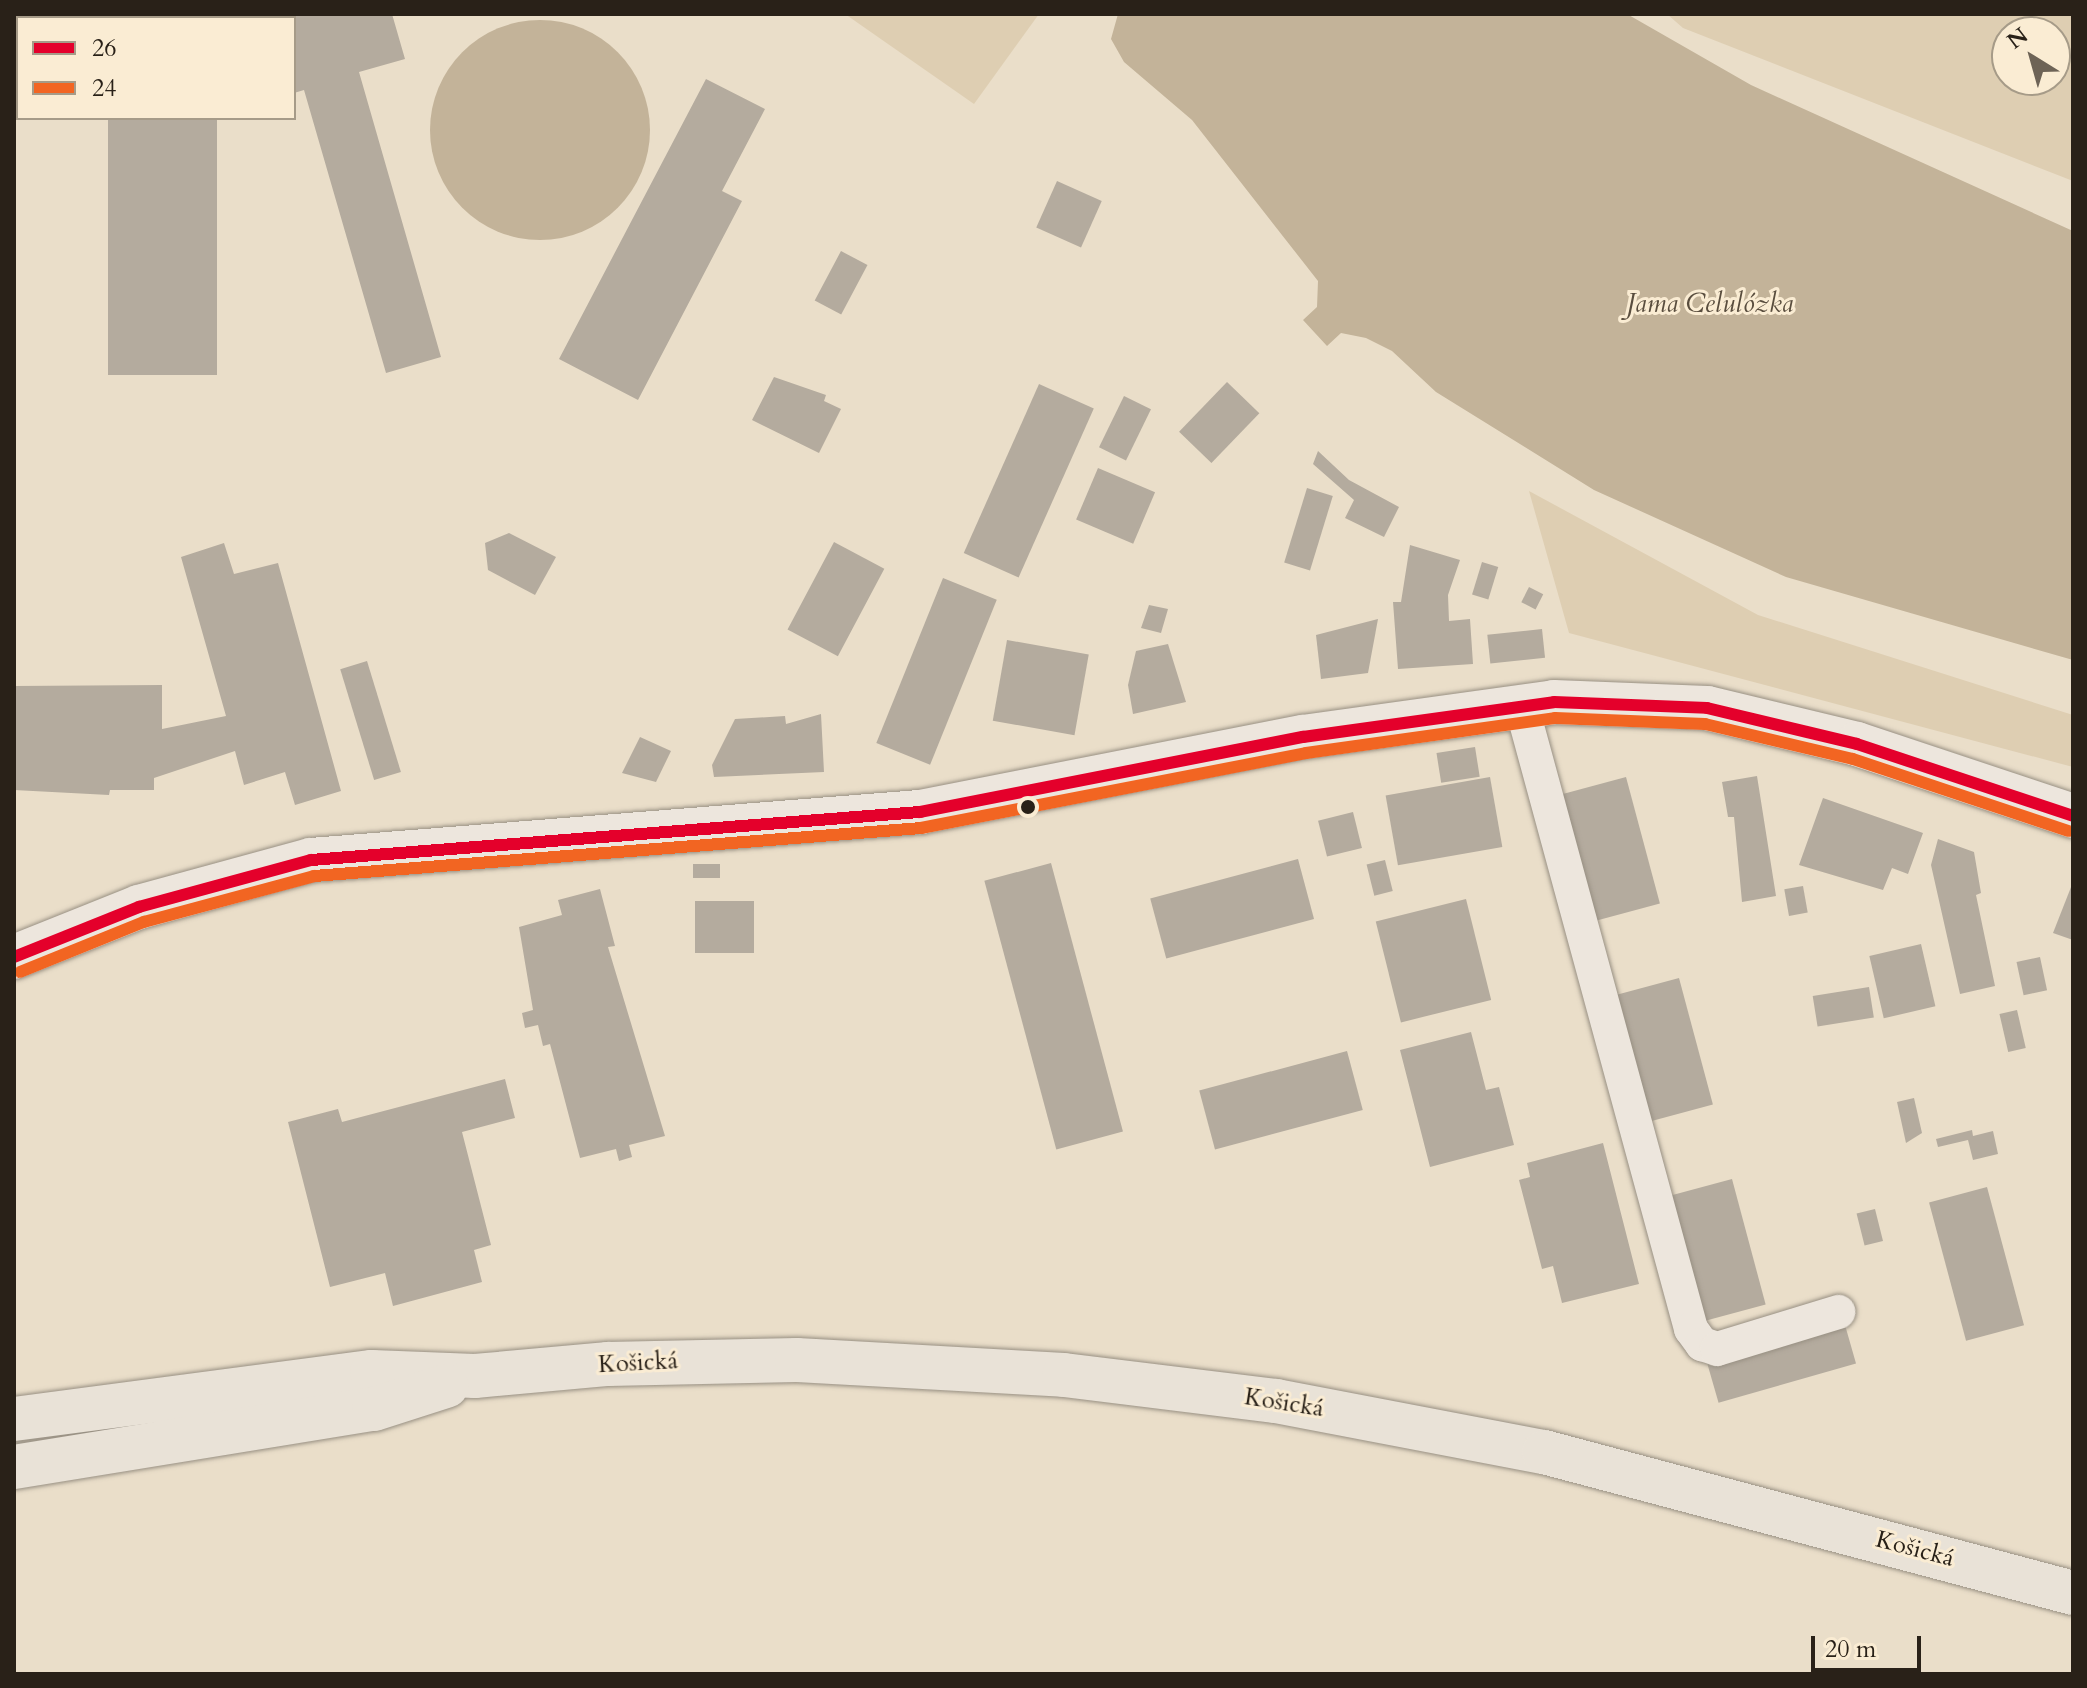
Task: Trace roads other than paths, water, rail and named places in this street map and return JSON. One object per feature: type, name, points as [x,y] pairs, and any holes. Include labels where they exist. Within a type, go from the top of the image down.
[{"type":"main road","name":"Košická","points":[[14,1419],[372,1372],[475,1376],[608,1364],[797,1360],[992,1369],[1178,1387],[1544,1452],[2073,1593]]},
{"type":"main road","name":"Košická","points":[[14,1467],[374,1409],[475,1376]]},
{"type":"street","points":[[14,957],[139,907],[311,860],[920,812],[1317,734],[1521,704],[1608,700],[1707,708],[1857,744],[2073,816]]},
{"type":"street","points":[[1521,704],[1691,1329],[1702,1344],[1717,1349],[1838,1312]]},
{"type":"water","name":"Jama Celulózka","points":[[1118,14],[1627,14],[1751,85],[2073,231],[2073,660],[1786,577],[1594,490],[1436,392],[1392,351],[1366,338],[1341,333],[1327,346],[1303,320],[1317,307],[1318,281],[1192,120],[1124,62],[1111,39]]},
{"type":"water","points":[[540,20],[561,22],[582,29],[618,52],[641,88],[648,109],[648,151],[641,172],[618,208],[582,231],[561,238],[540,240],[519,238],[498,231],[462,208],[439,172],[432,151],[430,130],[432,109],[439,88],[462,52],[498,29],[519,22]]}]
